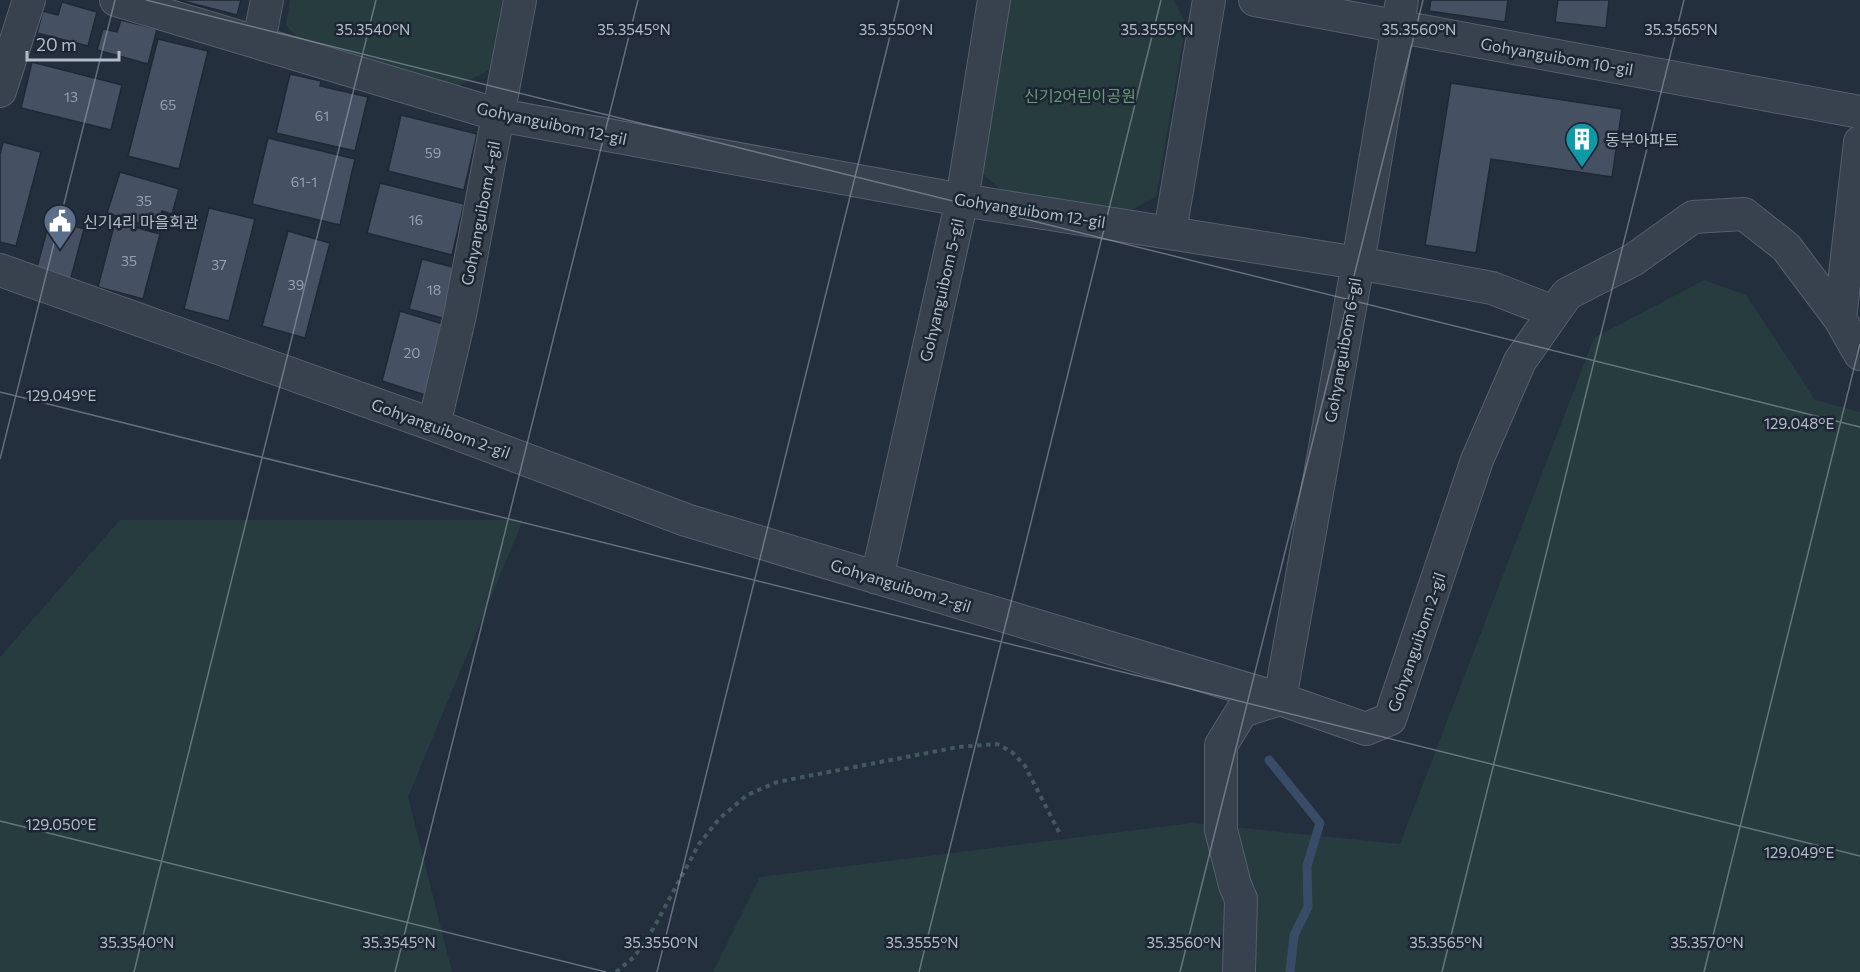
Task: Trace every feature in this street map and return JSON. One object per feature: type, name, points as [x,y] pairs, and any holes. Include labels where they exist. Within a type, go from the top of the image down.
[{"type":"street","points":[[0,92],[29,0]]},
{"type":"street","name":"Gohyanguibom 12-gil","points":[[116,0],[499,115],[962,200],[1358,263],[1492,288],[1554,312]]},
{"type":"street","points":[[259,42],[267,0]]},
{"type":"street","name":"Gohyanguibom 4-gil","points":[[435,425],[460,315],[520,0]]},
{"type":"street","name":"Gohyanguibom 5-gil","points":[[877,578],[962,200],[994,0]]},
{"type":"street","points":[[1170,232],[1209,0]]},
{"type":"street","name":"Gohyanguibom 10-gil","points":[[1255,0],[1399,13],[1860,112]]},
{"type":"street","name":"Gohyanguibom 6-gil","points":[[1280,699],[1358,263],[1399,13]]},
{"type":"street","points":[[1840,319],[1860,142]]},
{"type":"street","points":[[1554,312],[1567,294],[1633,260],[1693,217],[1744,214],[1786,247],[1840,319],[1860,354]]},
{"type":"street","name":"Gohyanguibom 2-gil","points":[[0,270],[435,425],[686,520],[1280,699],[1366,729],[1390,719],[1477,460],[1520,361],[1554,312]]},
{"type":"street","points":[[1239,972],[1241,899],[1235,885],[1221,830],[1221,745],[1242,711],[1280,699]]},
{"type":"path","points":[[616,972],[634,957],[653,929],[699,844],[719,819],[747,795],[777,782],[958,747],[997,744],[1012,752],[1025,766],[1059,832]]},
{"type":"green space","points":[[290,0],[502,0],[489,70],[454,88],[307,48],[286,25]]},
{"type":"green space","name":"신기2어린이공원","points":[[1002,0],[1173,0],[1186,23],[1156,197],[1124,214],[1000,189],[975,167]]},
{"type":"green space","points":[[1704,280],[1746,295],[1815,400],[1860,412],[1860,972],[713,972],[760,877],[1192,823],[1400,844],[1594,338]]},
{"type":"green space","points":[[120,520],[523,520],[408,797],[452,972],[0,972],[0,657]]},
{"type":"building","points":[[179,0],[241,0],[237,15]]},
{"type":"building","points":[[1431,0],[1508,0],[1505,22],[1429,11]]},
{"type":"building","points":[[1558,0],[1609,0],[1606,28],[1555,22]]},
{"type":"building","points":[[62,2],[97,12],[88,46],[37,33],[43,11],[58,15]]},
{"type":"building","points":[[121,20],[157,29],[148,64],[97,50],[103,29],[117,32]]},
{"type":"building","points":[[158,39],[208,51],[179,169],[128,156]]},
{"type":"building","points":[[32,62],[122,85],[111,130],[21,108]]},
{"type":"building","points":[[290,74],[321,81],[320,86],[368,97],[355,151],[276,133]]},
{"type":"building","name":"동부아파트","points":[[1451,83],[1622,109],[1612,177],[1491,159],[1476,253],[1425,245]]},
{"type":"building","points":[[401,115],[477,134],[464,190],[388,171]]},
{"type":"building","points":[[268,138],[355,159],[340,225],[252,204]]},
{"type":"building","points":[[3,142],[41,152],[16,246],[0,242],[0,154]]},
{"type":"building","points":[[120,172],[179,189],[172,214],[162,211],[157,229],[107,213]]},
{"type":"building","points":[[380,183],[464,204],[452,255],[367,233]]},
{"type":"building","points":[[209,208],[255,219],[229,321],[184,309]]},
{"type":"building","name":"신기4리 마을회관","points":[[50,219],[84,229],[70,281],[36,271]]},
{"type":"building","points":[[115,222],[160,234],[143,299],[98,287]]},
{"type":"building","points":[[288,231],[330,243],[305,338],[262,326]]},
{"type":"building","points":[[422,259],[460,269],[446,319],[409,309]]},
{"type":"building","points":[[400,311],[443,324],[425,395],[382,381]]},
{"type":"waterway","points":[[1269,760],[1320,823],[1307,866],[1308,907],[1294,935],[1290,972]]},
{"type":"place","name":"동부아파트","points":[[1582,168]]},
{"type":"place","name":"신기4리 마을회관","points":[[60,250]]}]
